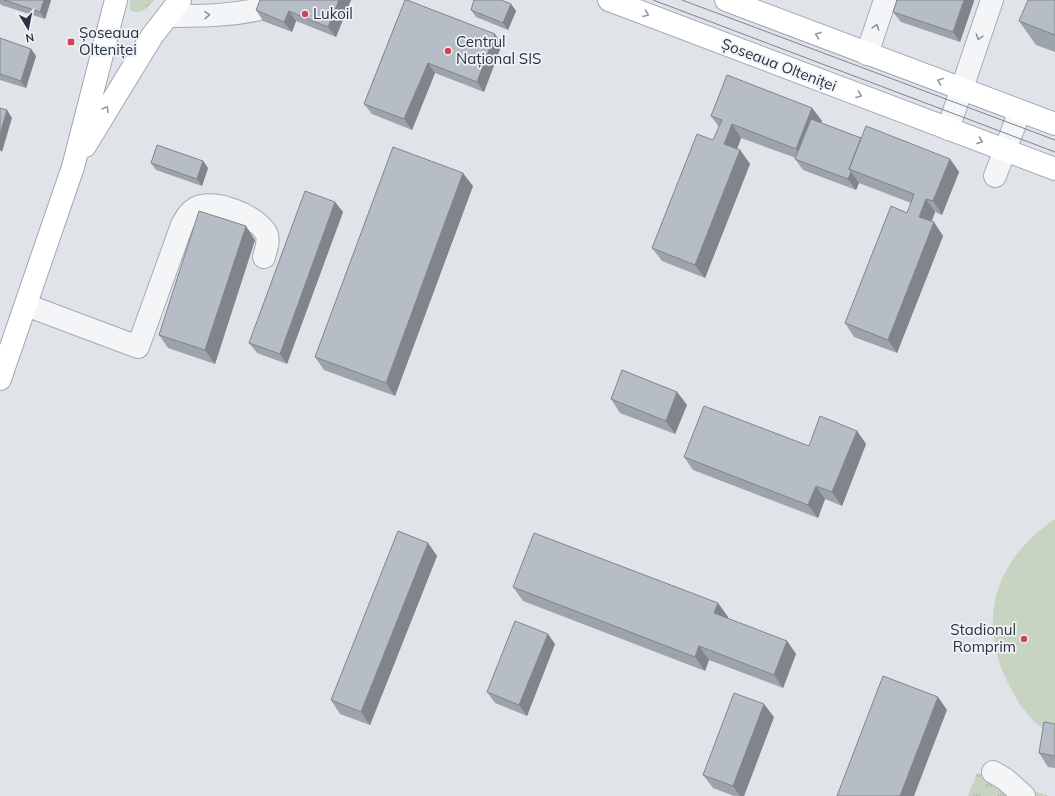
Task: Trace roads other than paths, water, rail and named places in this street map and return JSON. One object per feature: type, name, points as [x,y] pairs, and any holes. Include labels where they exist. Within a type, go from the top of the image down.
[{"type":"main road","points":[[0,379],[72,167],[116,0]]},
{"type":"main road","name":"Șoseaua Olteniței","points":[[609,0],[1055,169]]},
{"type":"main road","points":[[726,0],[1055,124]]},
{"type":"main road","points":[[72,167],[152,36],[177,6]]},
{"type":"street","points":[[867,54],[885,0]]},
{"type":"street","points":[[948,129],[992,0]]},
{"type":"street","points":[[177,6],[222,15],[249,12],[268,7]]},
{"type":"street","points":[[995,176],[1020,111]]},
{"type":"street","points":[[26,305],[138,347],[182,225],[189,214],[197,207],[207,205],[221,207],[253,218],[266,234],[268,242],[264,256]]},
{"type":"street","points":[[993,772],[1005,779],[1024,796]]},
{"type":"tram line","points":[[653,0],[1055,152]]},
{"type":"tram line","points":[[682,0],[1055,140]]},
{"type":"place","name":"Lukoil","points":[[305,14]]},
{"type":"place","name":"Șoseaua Olteniței","points":[[71,42]]},
{"type":"place","name":"Centrul Național SIS","points":[[448,51]]},
{"type":"place","name":"Stadionul Romprim","points":[[1024,639]]}]
